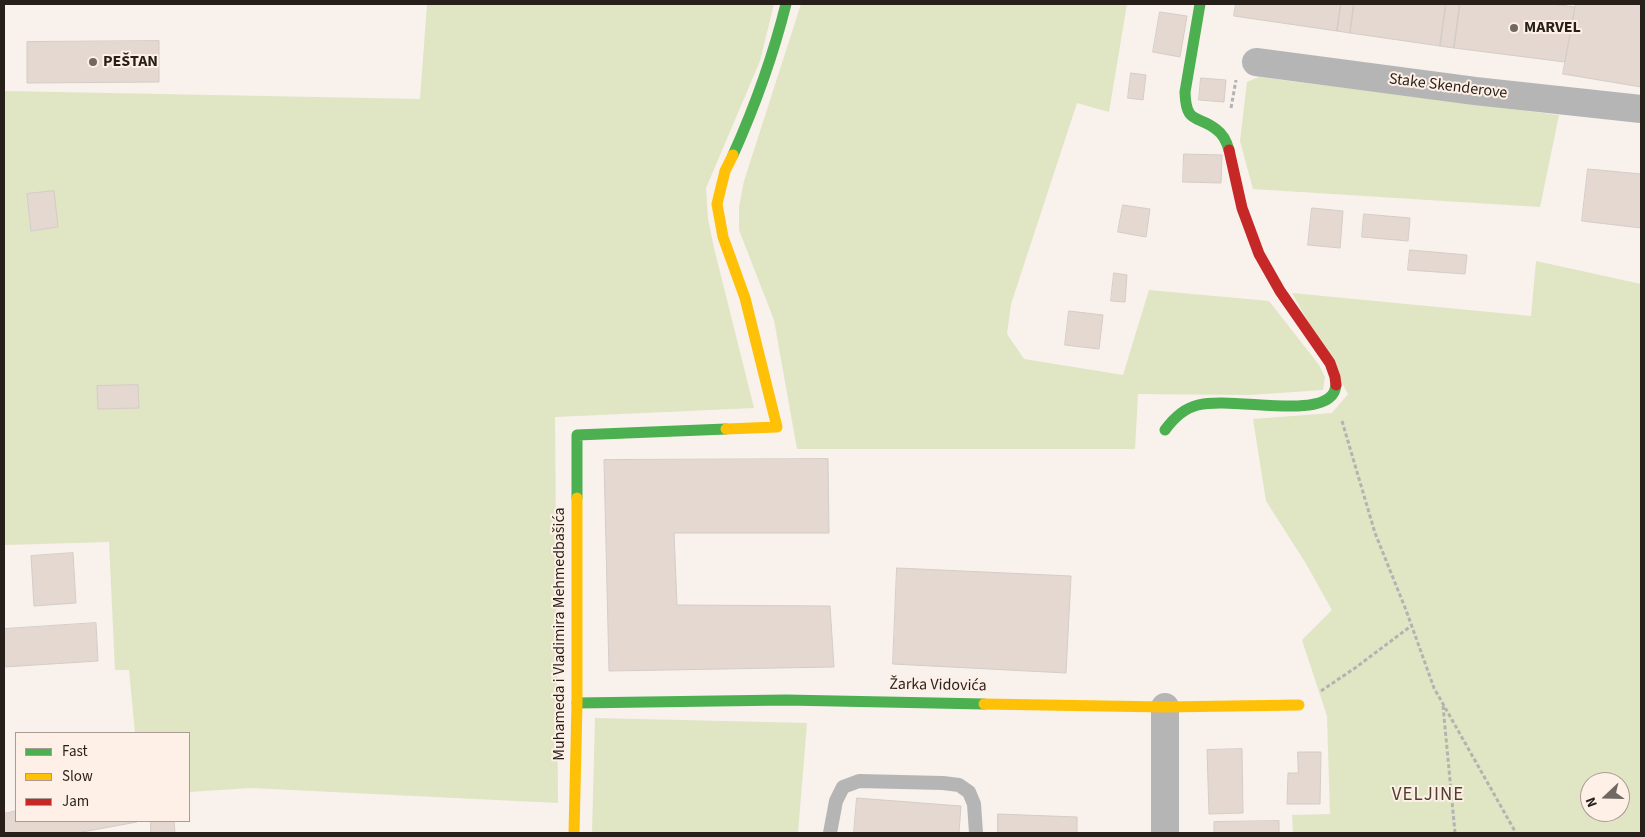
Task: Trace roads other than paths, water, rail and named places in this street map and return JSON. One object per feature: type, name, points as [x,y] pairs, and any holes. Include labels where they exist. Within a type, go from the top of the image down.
[{"type":"street","name":"Muhameda i Vladimira Mehmedbašića","points":[[574,833],[577,703],[577,435],[777,427],[745,298],[723,237],[717,204],[725,171],[749,119],[779,32],[786,4]]},
{"type":"street","points":[[1164,430],[1172,420],[1201,404],[1303,405],[1330,399],[1335,394],[1336,383],[1333,370],[1327,358],[1290,307],[1260,256],[1237,189],[1225,139],[1220,132],[1193,118],[1188,109],[1185,100],[1200,4]]},
{"type":"street","name":"Stake Skenderove","points":[[1256,62],[1475,91],[1641,108]]},
{"type":"street","name":"Žarka Vidovića","points":[[577,703],[786,700],[1165,707],[1298,705]]},
{"type":"street","points":[[1165,707],[1165,833]]},
{"type":"lane","points":[[830,833],[836,801],[843,787],[859,781],[959,785],[969,792],[974,804],[976,833]]},
{"type":"place","name":"MARVEL","points":[[1514,28]]},
{"type":"place","name":"PEŠTAN","points":[[93,62]]},
{"type":"district","name":"VELJINE","points":[[1428,796]]}]
